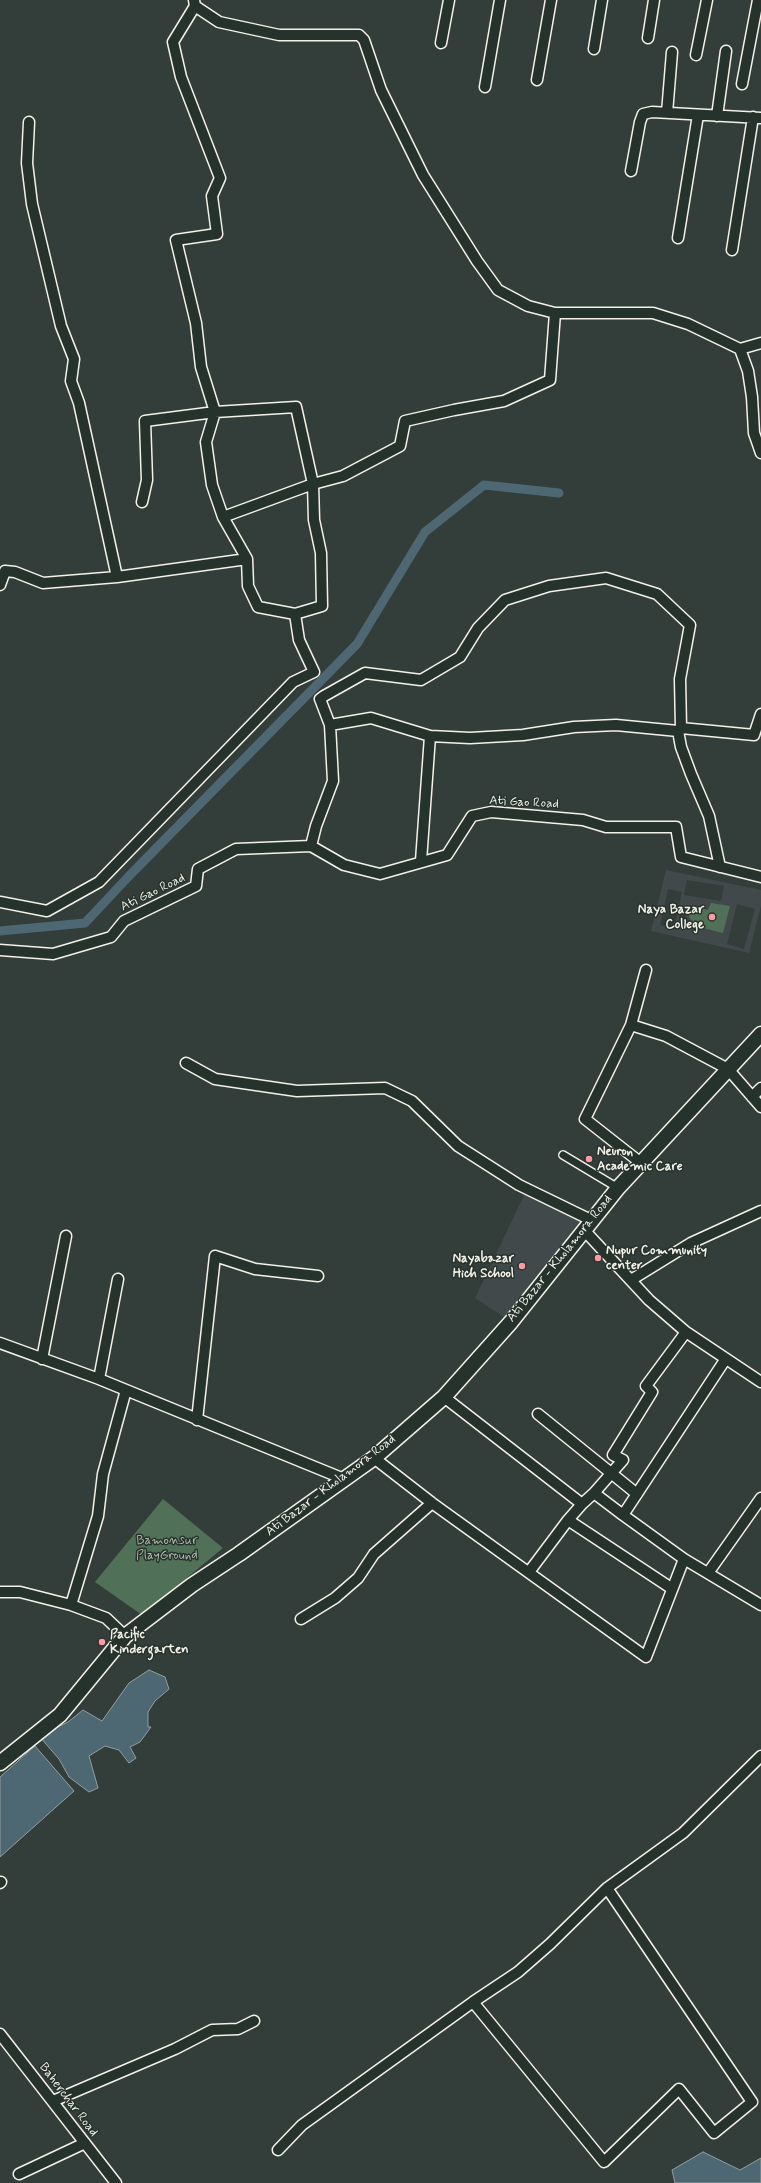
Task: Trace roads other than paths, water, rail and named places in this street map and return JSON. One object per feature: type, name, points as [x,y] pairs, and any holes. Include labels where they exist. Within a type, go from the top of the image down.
[{"type":"main road","name":"Ati Bazar - Kholamora Road","points":[[0,1763],[60,1715],[125,1636],[192,1585],[239,1554],[374,1458],[444,1397],[511,1322],[618,1188],[761,1034]]},
{"type":"street","points":[[441,43],[449,0]]},
{"type":"street","points":[[485,87],[500,0]]},
{"type":"street","points":[[537,80],[550,0]]},
{"type":"street","points":[[594,49],[602,0]]},
{"type":"street","points":[[648,38],[654,0]]},
{"type":"street","points":[[696,55],[707,0]]},
{"type":"street","points":[[742,84],[758,0]]},
{"type":"street","points":[[142,502],[147,480],[145,421],[215,412],[296,406],[312,484],[314,520],[321,553],[322,606],[295,614],[258,607],[248,586],[247,559],[223,517],[212,486],[206,442],[215,412],[201,367],[196,323],[176,240],[217,234],[212,196],[220,178],[181,77],[173,42],[195,3],[219,22],[280,35],[359,35],[364,40],[381,90],[423,174],[477,261],[498,290],[528,306],[554,313],[653,313],[688,324],[740,349],[761,344]]},
{"type":"street","points":[[717,116],[726,51]]},
{"type":"street","points":[[667,113],[672,52]]},
{"type":"street","points":[[631,171],[640,122],[643,114],[667,113],[757,118],[732,250]]},
{"type":"street","points":[[678,238],[698,115]]},
{"type":"street","points":[[29,122],[27,162],[32,204],[61,326],[74,359],[71,381],[79,403],[117,577]]},
{"type":"street","points":[[223,517],[312,484],[343,476],[400,446],[405,420],[504,401],[550,380],[554,313]]},
{"type":"street","points":[[740,349],[748,372],[752,397],[754,433],[761,453]]},
{"type":"street","points":[[0,585],[5,571],[15,572],[43,583],[117,577],[247,559]]},
{"type":"street","points":[[311,846],[316,826],[333,781],[330,725],[320,699],[365,673],[421,680],[460,657],[478,628],[505,600],[549,586],[606,578],[657,594],[690,625],[680,679],[681,747],[709,816],[720,867],[761,877]]},
{"type":"street","points":[[0,902],[47,910],[99,882],[293,682],[314,672],[299,640],[295,614]]},
{"type":"street","points":[[330,725],[371,718],[430,736],[470,738],[523,735],[574,726],[616,725],[754,735],[761,714]]},
{"type":"street","points":[[421,861],[430,736]]},
{"type":"street","name":"Ati Gao Road","points":[[0,950],[53,954],[111,937],[124,921],[196,886],[198,869],[236,849],[311,846],[344,865],[380,874],[421,861],[447,855],[472,816],[491,812],[583,820],[606,827],[676,827],[681,857],[720,867]]},
{"type":"street","points":[[641,1163],[585,1119],[631,1025],[646,970]]},
{"type":"street","points":[[631,1025],[666,1036],[728,1069],[761,1107]]},
{"type":"street","points":[[186,1063],[215,1079],[297,1091],[385,1088],[412,1102],[458,1146],[519,1185],[588,1225],[631,1280],[649,1300],[686,1332],[761,1382]]},
{"type":"street","points":[[752,1097],[761,1088]]},
{"type":"street","points":[[563,1155],[618,1188]]},
{"type":"street","points":[[631,1280],[691,1243],[761,1211]]},
{"type":"street","points":[[42,1359],[66,1236]]},
{"type":"street","points":[[197,1420],[215,1256],[255,1269],[318,1276]]},
{"type":"street","points":[[99,1379],[118,1279]]},
{"type":"street","points":[[529,1572],[568,1520],[623,1460],[613,1455],[652,1392],[646,1386],[686,1332]]},
{"type":"street","points":[[0,1343],[99,1379],[344,1479]]},
{"type":"street","points":[[624,1515],[726,1360]]},
{"type":"street","points":[[71,1605],[98,1516],[103,1474],[126,1390]]},
{"type":"street","points":[[444,1397],[582,1504]]},
{"type":"street","points":[[538,1414],[613,1472],[637,1494]]},
{"type":"street","points":[[374,1458],[432,1503],[646,1657],[671,1588],[684,1559]]},
{"type":"street","points":[[594,1493],[684,1559],[761,1605]]},
{"type":"street","points":[[708,1573],[761,1498]]},
{"type":"street","points":[[301,1619],[335,1598],[358,1578],[374,1554],[432,1503]]},
{"type":"street","points":[[568,1520],[671,1588]]},
{"type":"street","points":[[0,1592],[20,1592],[71,1605],[106,1618],[125,1636]]},
{"type":"street","points":[[278,2150],[302,2124],[473,2002],[518,1972],[550,1944],[607,1888],[683,1833],[761,1756]]},
{"type":"street","points":[[473,2002],[604,2162],[679,2089],[714,2133],[752,2102],[607,1888]]},
{"type":"street","points":[[53,2101],[175,2049],[212,2030],[238,2029],[254,2021]]},
{"type":"street","name":"Baherchar Road","points":[[0,2034],[116,2183]]},
{"type":"street","points":[[19,2174],[85,2143]]},
{"type":"water","points":[[149,1670],[165,1677],[169,1689],[155,1701],[148,1712],[148,1727],[151,1727],[140,1742],[130,1747],[136,1758],[129,1763],[119,1750],[105,1746],[89,1756],[98,1788],[89,1792],[69,1777],[59,1759],[39,1736],[68,1722],[83,1710],[102,1721],[129,1683]]},
{"type":"water","points":[[35,1746],[74,1791],[0,1857],[0,1777]]},
{"type":"water","points":[[703,2152],[740,2170],[761,2158],[761,2183],[675,2183],[672,2170]]},
{"type":"waterway","points":[[0,931],[85,923],[130,875],[357,644],[425,532],[484,485],[559,493]]},
{"type":"place","name":"Naya Bazar College","points":[[712,917]]},
{"type":"place","name":"Neuron Academic Care","points":[[589,1159]]},
{"type":"place","name":"Nupur Community center","points":[[598,1258]]},
{"type":"place","name":"Nayabazar Hich School","points":[[522,1266]]},
{"type":"place","name":"Pacific Kindergarten","points":[[102,1642]]},
{"type":"park label","name":"Bamonsur PlayGround","points":[[167,1548]]}]
